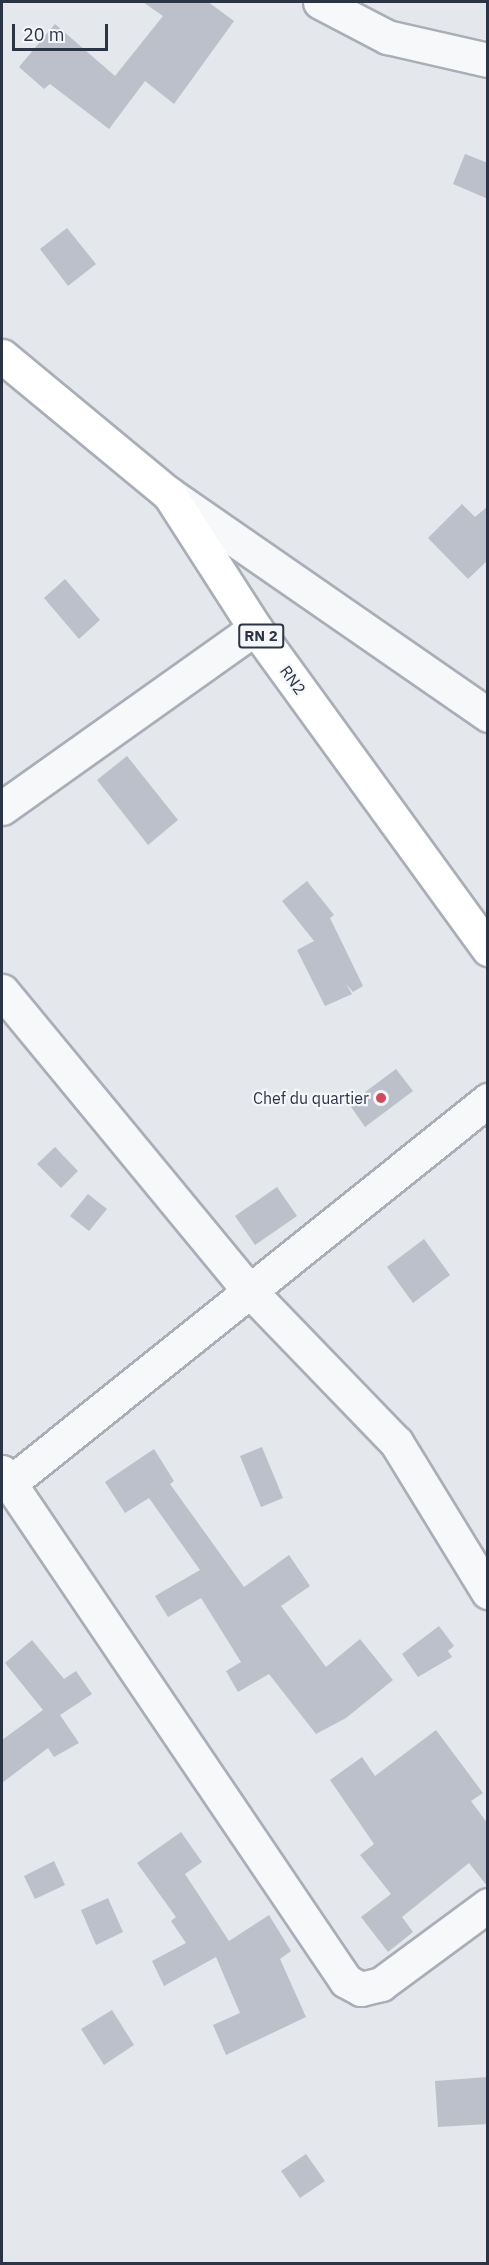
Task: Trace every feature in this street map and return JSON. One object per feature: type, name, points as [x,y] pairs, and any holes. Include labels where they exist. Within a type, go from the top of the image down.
[{"type":"main road","name":"RN2","points":[[2,356],[169,494],[255,628],[488,949]]},
{"type":"street","points":[[320,2],[387,37],[488,60]]},
{"type":"street","points":[[169,494],[488,715]]},
{"type":"street","points":[[2,808],[255,628]]},
{"type":"street","points":[[2,991],[248,1289],[396,1443],[488,1592]]},
{"type":"street","points":[[488,1100],[6,1477],[346,1981],[361,1989],[381,1984],[488,1905]]},
{"type":"building","points":[[143,2],[208,2],[234,21],[174,104],[145,81],[109,129],[50,84],[44,89],[19,67],[55,24],[115,76],[163,16]]},
{"type":"building","points":[[465,154],[488,163],[488,199],[453,184]]},
{"type":"building","points":[[67,228],[96,264],[68,286],[40,249]]},
{"type":"building","points":[[462,504],[475,517],[488,506],[488,560],[468,579],[428,538]]},
{"type":"building","points":[[65,579],[100,620],[79,639],[44,598]]},
{"type":"building","points":[[127,756],[178,820],[148,845],[97,780]]},
{"type":"building","points":[[307,881],[334,915],[330,918],[363,986],[353,992],[346,984],[352,994],[325,1006],[297,950],[314,941],[282,901]]},
{"type":"building","name":"Chef du quartier","points":[[396,1069],[413,1091],[365,1127],[349,1104]]},
{"type":"building","points":[[55,1147],[78,1171],[61,1188],[37,1164]]},
{"type":"building","points":[[277,1187],[297,1216],[255,1245],[235,1216]]},
{"type":"building","points":[[88,1194],[107,1209],[89,1231],[70,1216]]},
{"type":"building","points":[[424,1239],[450,1275],[413,1303],[387,1267]]},
{"type":"building","points":[[262,1447],[283,1498],[261,1507],[240,1456]]},
{"type":"building","points":[[154,1449],[174,1481],[170,1484],[244,1587],[289,1555],[310,1586],[281,1606],[326,1667],[360,1639],[393,1680],[346,1718],[316,1734],[269,1674],[238,1692],[226,1671],[241,1662],[201,1598],[168,1617],[155,1596],[200,1570],[149,1498],[125,1513],[105,1482]]},
{"type":"building","points":[[439,1626],[454,1646],[448,1651],[452,1657],[418,1677],[402,1654]]},
{"type":"building","points":[[32,1640],[64,1679],[76,1671],[92,1694],[60,1715],[79,1743],[54,1757],[48,1748],[2,1783],[2,1740],[43,1710],[5,1663]]},
{"type":"building","points":[[436,1730],[483,1793],[471,1801],[488,1824],[488,1887],[469,1863],[402,1917],[413,1932],[388,1952],[361,1917],[391,1894],[360,1855],[374,1844],[330,1780],[362,1757],[375,1776]]},
{"type":"building","points":[[181,1832],[202,1862],[185,1874],[229,1941],[269,1915],[291,1951],[280,1959],[306,2017],[226,2055],[213,2025],[240,2013],[216,1957],[164,1986],[152,1961],[186,1943],[171,1921],[176,1917],[137,1863]]},
{"type":"building","points":[[54,1861],[65,1885],[35,1899],[24,1876]]},
{"type":"building","points":[[108,1898],[123,1932],[96,1945],[81,1910]]},
{"type":"building","points":[[112,2010],[134,2045],[104,2065],[81,2029]]},
{"type":"building","points":[[488,2077],[488,2124],[438,2127],[435,2081]]},
{"type":"building","points":[[306,2154],[325,2181],[300,2198],[281,2171]]},
{"type":"place","name":"Chef du quartier","points":[[381,1098]]}]
